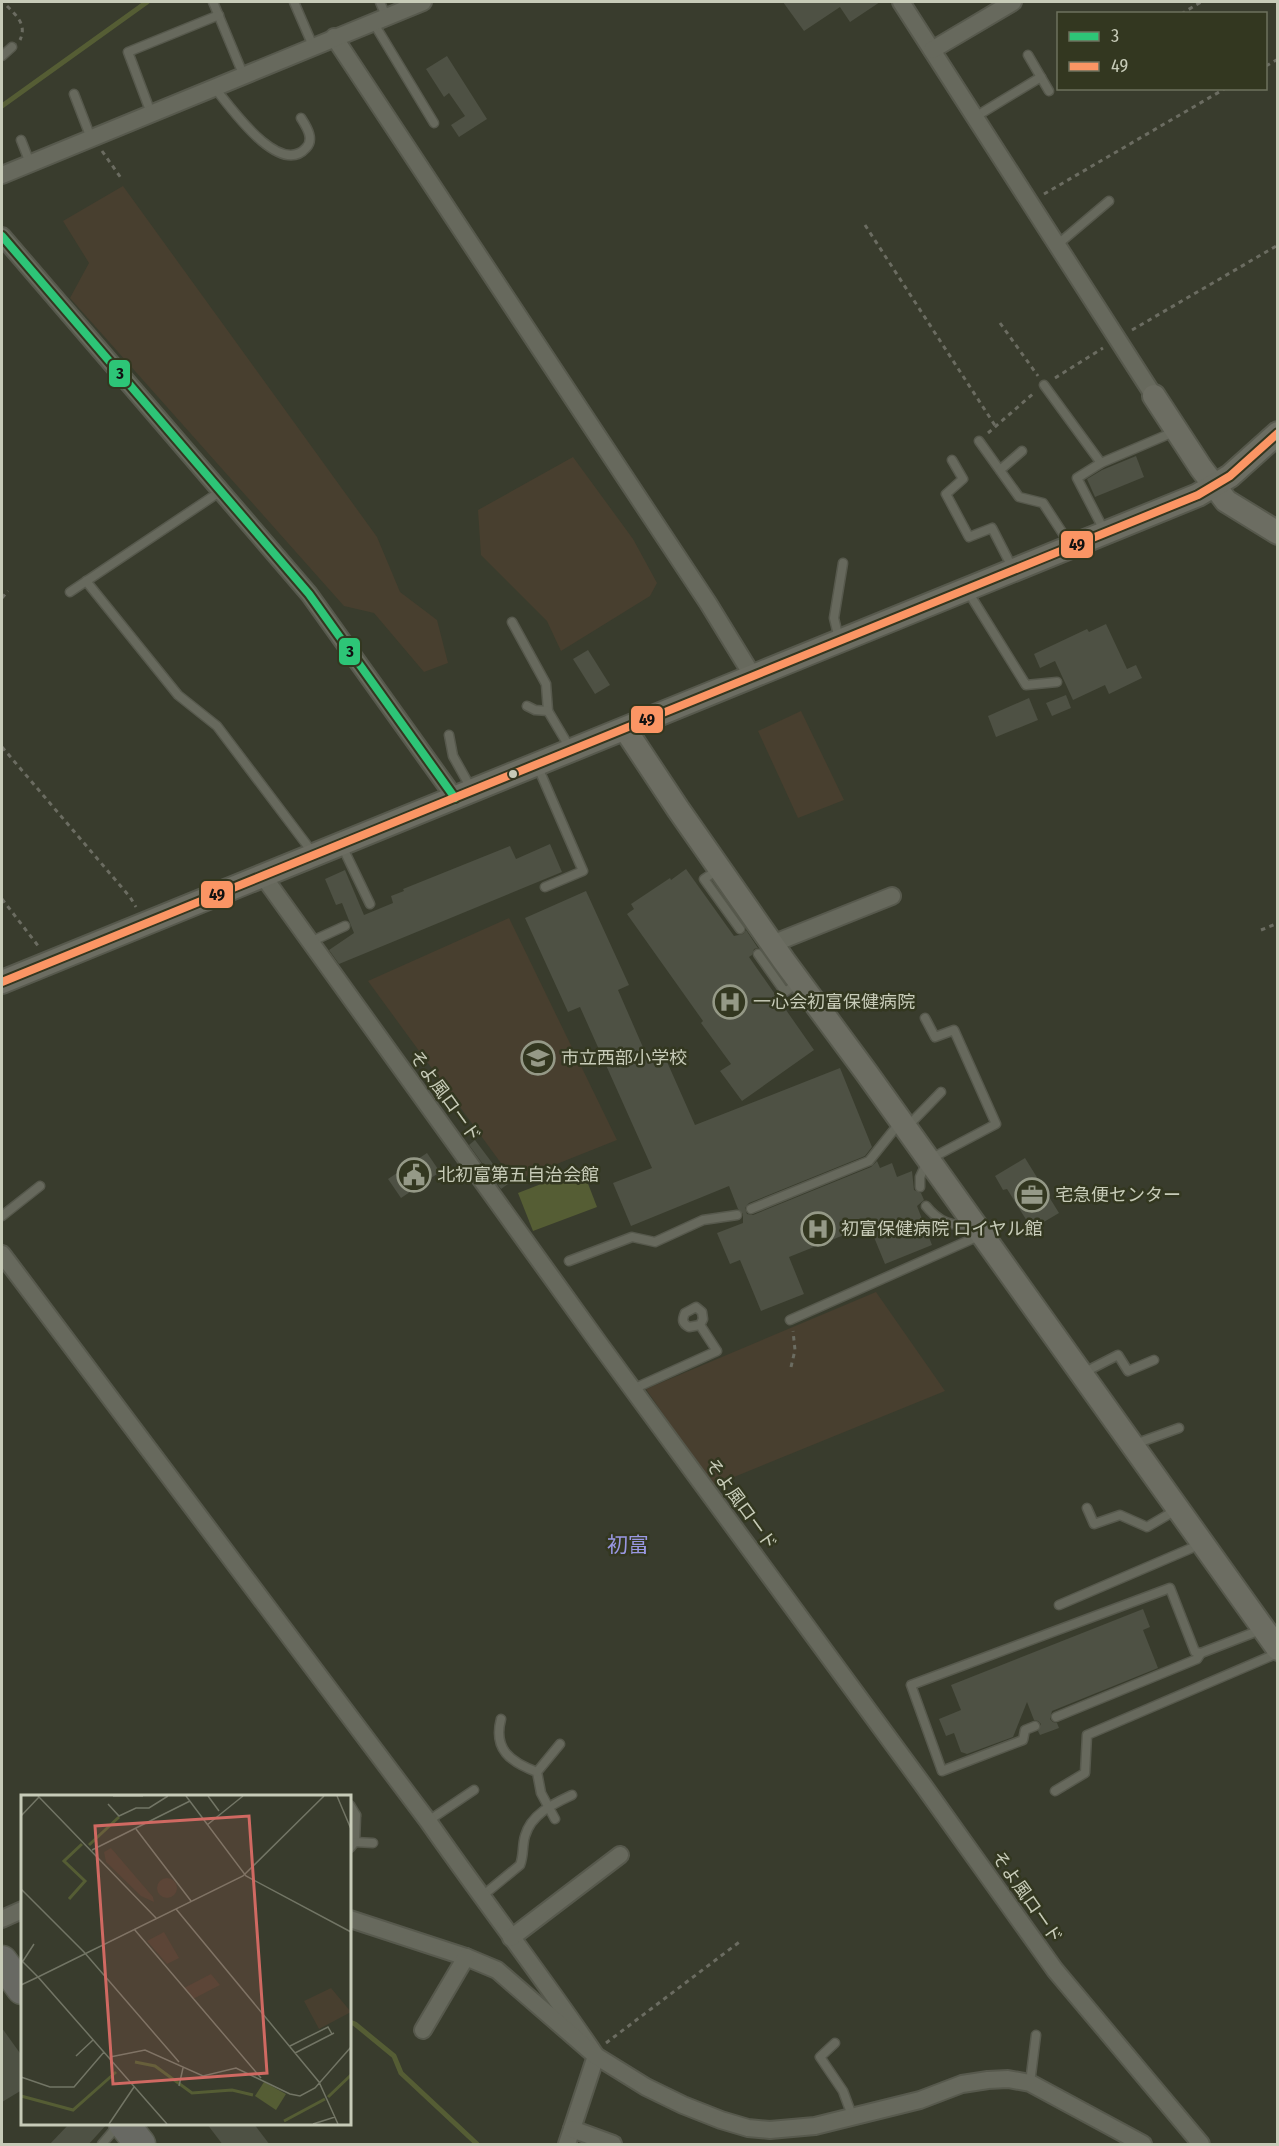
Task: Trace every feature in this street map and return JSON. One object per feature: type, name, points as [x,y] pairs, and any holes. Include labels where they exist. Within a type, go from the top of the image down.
[{"type":"highway","points":[[2,1961],[21,1988]]},
{"type":"highway","points":[[123,2125],[140,2145]]},
{"type":"street","points":[[2,175],[334,37],[379,13],[423,2]]},
{"type":"street","points":[[901,2],[1056,245],[1214,486],[1226,501],[1278,533]]},
{"type":"street","points":[[932,50],[1013,2]]},
{"type":"street","points":[[334,37],[701,593],[754,678]]},
{"type":"street","points":[[2,236],[309,594],[464,794]]},
{"type":"street","points":[[2,982],[754,678],[1198,495],[1230,476],[1278,433]]},
{"type":"street","points":[[625,729],[719,868],[765,949],[800,981],[1278,1651]]},
{"type":"street","name":"そよ風ロード","points":[[263,876],[442,1117],[633,1389],[923,1785],[1055,1970],[1201,2145]]},
{"type":"street","points":[[765,949],[891,896]]},
{"type":"street","points":[[2,1254],[428,1821],[596,2056]]},
{"type":"street","points":[[511,1938],[620,1855]]},
{"type":"street","points":[[2,1919],[21,1910]]},
{"type":"street","points":[[351,1918],[466,1957],[497,1970],[596,2056],[646,2087],[683,2105],[748,2128],[770,2130],[815,2126],[920,2100],[962,2084],[1008,2079],[1030,2083],[1143,2145]]},
{"type":"street","points":[[423,2030],[466,1957]]},
{"type":"street","points":[[596,2056],[570,2137],[613,2145]]},
{"type":"lane","points":[[213,2],[243,74]]},
{"type":"lane","points":[[294,2],[313,46]]},
{"type":"lane","points":[[379,13],[434,123]]},
{"type":"lane","points":[[151,112],[128,52],[219,15]]},
{"type":"lane","points":[[2,56],[12,47]]},
{"type":"lane","points":[[1028,55],[1049,91]]},
{"type":"lane","points":[[975,117],[1041,77]]},
{"type":"lane","points":[[214,86],[255,136],[278,153],[289,155],[299,153],[307,147],[309,134],[301,118]]},
{"type":"lane","points":[[74,94],[92,137]]},
{"type":"lane","points":[[21,140],[30,163]]},
{"type":"lane","points":[[1056,245],[1109,201]]},
{"type":"lane","points":[[1044,385],[1101,463]]},
{"type":"lane","points":[[1106,532],[1077,478],[1101,463],[1177,430]]},
{"type":"lane","points":[[979,441],[1019,497],[1043,503],[1071,546]]},
{"type":"lane","points":[[1000,470],[1022,451]]},
{"type":"lane","points":[[952,460],[963,479],[946,494],[969,537],[992,528],[1013,570]]},
{"type":"lane","points":[[70,592],[221,491]]},
{"type":"lane","points":[[840,642],[834,618],[843,562]]},
{"type":"lane","points":[[86,581],[178,694],[217,726],[315,855]]},
{"type":"lane","points":[[967,590],[1026,686],[1057,682]]},
{"type":"lane","points":[[512,622],[546,684],[548,711],[572,751]]},
{"type":"lane","points":[[527,705],[535,710],[548,711]]},
{"type":"lane","points":[[449,735],[464,794]]},
{"type":"lane","points":[[537,765],[583,872],[545,887]]},
{"type":"lane","points":[[342,845],[370,904]]},
{"type":"lane","points":[[719,868],[705,879],[740,929]]},
{"type":"lane","points":[[310,942],[345,926]]},
{"type":"lane","points":[[920,1187],[920,1177],[928,1160],[996,1124],[954,1030],[935,1037],[925,1018]]},
{"type":"lane","points":[[751,1209],[869,1161],[903,1125],[941,1092]]},
{"type":"lane","points":[[2,1215],[40,1186]]},
{"type":"lane","points":[[926,1206],[938,1219],[946,1223],[977,1229]]},
{"type":"lane","points":[[569,1261],[632,1237],[655,1242],[703,1220],[737,1215]]},
{"type":"lane","points":[[790,1320],[977,1229]]},
{"type":"lane","points":[[633,1389],[717,1351],[700,1325]]},
{"type":"lane","points":[[1080,1374],[1118,1355],[1128,1371],[1154,1360]]},
{"type":"lane","points":[[1132,1445],[1179,1428]]},
{"type":"lane","points":[[1087,1508],[1095,1524],[1120,1515],[1147,1527],[1176,1510]]},
{"type":"lane","points":[[1059,1605],[1201,1544]]},
{"type":"lane","points":[[1035,1726],[1025,1730],[1023,1740],[942,1770],[911,1685],[1170,1588],[1195,1652],[1201,1653],[1263,1629]]},
{"type":"lane","points":[[1055,1791],[1084,1773],[1087,1736],[1278,1651]]},
{"type":"lane","points":[[1056,1717],[1197,1659],[1201,1653]]},
{"type":"lane","points":[[501,1719],[497,1732],[498,1741],[505,1752],[514,1761],[537,1772]]},
{"type":"lane","points":[[537,1772],[560,1744]]},
{"type":"lane","points":[[537,1772],[541,1793],[555,1819]]},
{"type":"lane","points":[[428,1821],[474,1790]]},
{"type":"lane","points":[[481,1897],[520,1865],[525,1834],[540,1812],[572,1795]]},
{"type":"lane","points":[[353,1817],[352,1845],[373,1843]]},
{"type":"lane","points":[[1030,2083],[1036,2035]]},
{"type":"lane","points":[[836,2043],[820,2057],[843,2091],[853,2118]]},
{"type":"lane","points":[[102,2145],[121,2125]]},
{"type":"path","points":[[1184,12],[1201,2]]},
{"type":"path","points":[[7,6],[22,22],[23,33],[12,47]]},
{"type":"path","points":[[1029,203],[1223,90]]},
{"type":"path","points":[[92,137],[121,178]]},
{"type":"path","points":[[865,225],[996,427]]},
{"type":"path","points":[[1117,339],[1278,245]]},
{"type":"path","points":[[1000,323],[1044,385]]},
{"type":"path","points":[[2,598],[8,591]]},
{"type":"path","points":[[2,747],[130,897],[146,923]]},
{"type":"path","points":[[2,899],[51,962]]},
{"type":"path","points":[[1261,930],[1278,923]]},
{"type":"path","points":[[790,1320],[795,1342],[794,1360],[791,1367]]},
{"type":"path","points":[[596,2056],[600,2047],[742,1940]]},
{"type":"shaded area","points":[[123,186],[377,537],[400,592],[437,620],[448,663],[424,672],[374,613],[344,606],[70,298],[89,263],[63,221]]},
{"type":"shaded area","points":[[573,457],[633,539],[657,583],[650,596],[561,651],[547,621],[481,555],[478,510]]},
{"type":"shaded area","points":[[801,711],[844,800],[798,818],[758,731]]},
{"type":"shaded area","points":[[509,918],[617,1140],[514,1181],[368,981]]},
{"type":"shaded area","points":[[582,1168],[597,1207],[533,1231],[518,1193]]},
{"type":"shaded area","points":[[876,1292],[945,1391],[712,1486],[646,1389]]},
{"type":"building","points":[[783,2],[880,2],[850,22],[840,7],[804,31]]},
{"type":"building","points":[[447,56],[487,119],[459,137],[451,125],[465,116],[449,93],[444,97],[426,69]]},
{"type":"building","points":[[1136,456],[1144,477],[1095,497],[1087,479]]},
{"type":"building","points":[[1106,624],[1127,669],[1136,665],[1142,678],[1109,694],[1105,685],[1073,700],[1055,661],[1040,668],[1034,654],[1087,629],[1089,632]]},
{"type":"building","points":[[588,650],[610,685],[595,694],[573,659]]},
{"type":"building","points":[[1066,695],[1071,708],[1052,716],[1046,703]]},
{"type":"building","points":[[1029,698],[1038,720],[996,737],[988,716]]},
{"type":"building","points":[[550,844],[562,872],[339,964],[329,950],[354,933],[342,903],[336,905],[325,879],[345,870],[364,915],[393,903],[391,896],[404,891],[403,889],[510,846],[516,859]]},
{"type":"building","points":[[686,869],[734,936],[743,934],[746,930],[758,948],[754,949],[749,957],[814,1050],[742,1101],[720,1071],[731,1064],[627,914],[634,909],[631,904]]},
{"type":"building","points":[[586,891],[629,985],[618,990],[649,1061],[664,1055],[695,1125],[840,1068],[872,1147],[865,1156],[749,1203],[745,1208],[747,1214],[753,1215],[871,1167],[877,1161],[880,1168],[892,1163],[897,1177],[912,1171],[914,1190],[921,1193],[924,1200],[917,1206],[932,1245],[885,1264],[869,1225],[789,1257],[804,1294],[761,1311],[740,1260],[730,1264],[717,1233],[743,1223],[743,1214],[738,1209],[729,1186],[631,1226],[613,1183],[652,1168],[580,1007],[568,1012],[525,918]]},
{"type":"building","points":[[475,1140],[508,1184],[501,1189],[469,1145]]},
{"type":"building","points":[[427,1153],[440,1172],[401,1198],[388,1179]]},
{"type":"building","points":[[1025,1158],[1059,1213],[1032,1229],[1007,1189],[1003,1190],[995,1176]]},
{"type":"building","points":[[1143,1609],[1150,1627],[1143,1630],[1158,1668],[1052,1711],[1050,1719],[1057,1723],[1059,1728],[1040,1735],[1038,1731],[1041,1724],[1034,1720],[1027,1702],[1013,1737],[967,1754],[961,1752],[954,1733],[946,1736],[939,1719],[961,1710],[951,1685]]},
{"type":"building","points":[[2,2028],[21,2055],[21,2091],[2,2102]]},
{"type":"building","points":[[68,2125],[106,2125],[88,2145],[49,2145]]},
{"type":"building","points":[[208,2125],[255,2125],[270,2145],[223,2145]]},
{"type":"waterway","points":[[2,106],[147,2]]},
{"type":"waterway","points":[[351,2022],[394,2056],[401,2073],[477,2144]]},
{"type":"transit line","name":"3","points":[[2,236],[309,594],[455,798]]},
{"type":"transit line","name":"49","points":[[2,982],[1198,495],[1230,476],[1278,433]]},
{"type":"place","name":"一心会初富保健病院","points":[[730,1002]]},
{"type":"place","name":"市立西部小学校","points":[[538,1058]]},
{"type":"place","name":"北初富第五自治会館","points":[[414,1175]]},
{"type":"place","name":"宅急便センター","points":[[1032,1195]]},
{"type":"place","name":"初富保健病院 ロイヤル館","points":[[818,1229]]},
{"type":"district","name":"初富","points":[[628,1545]]}]
